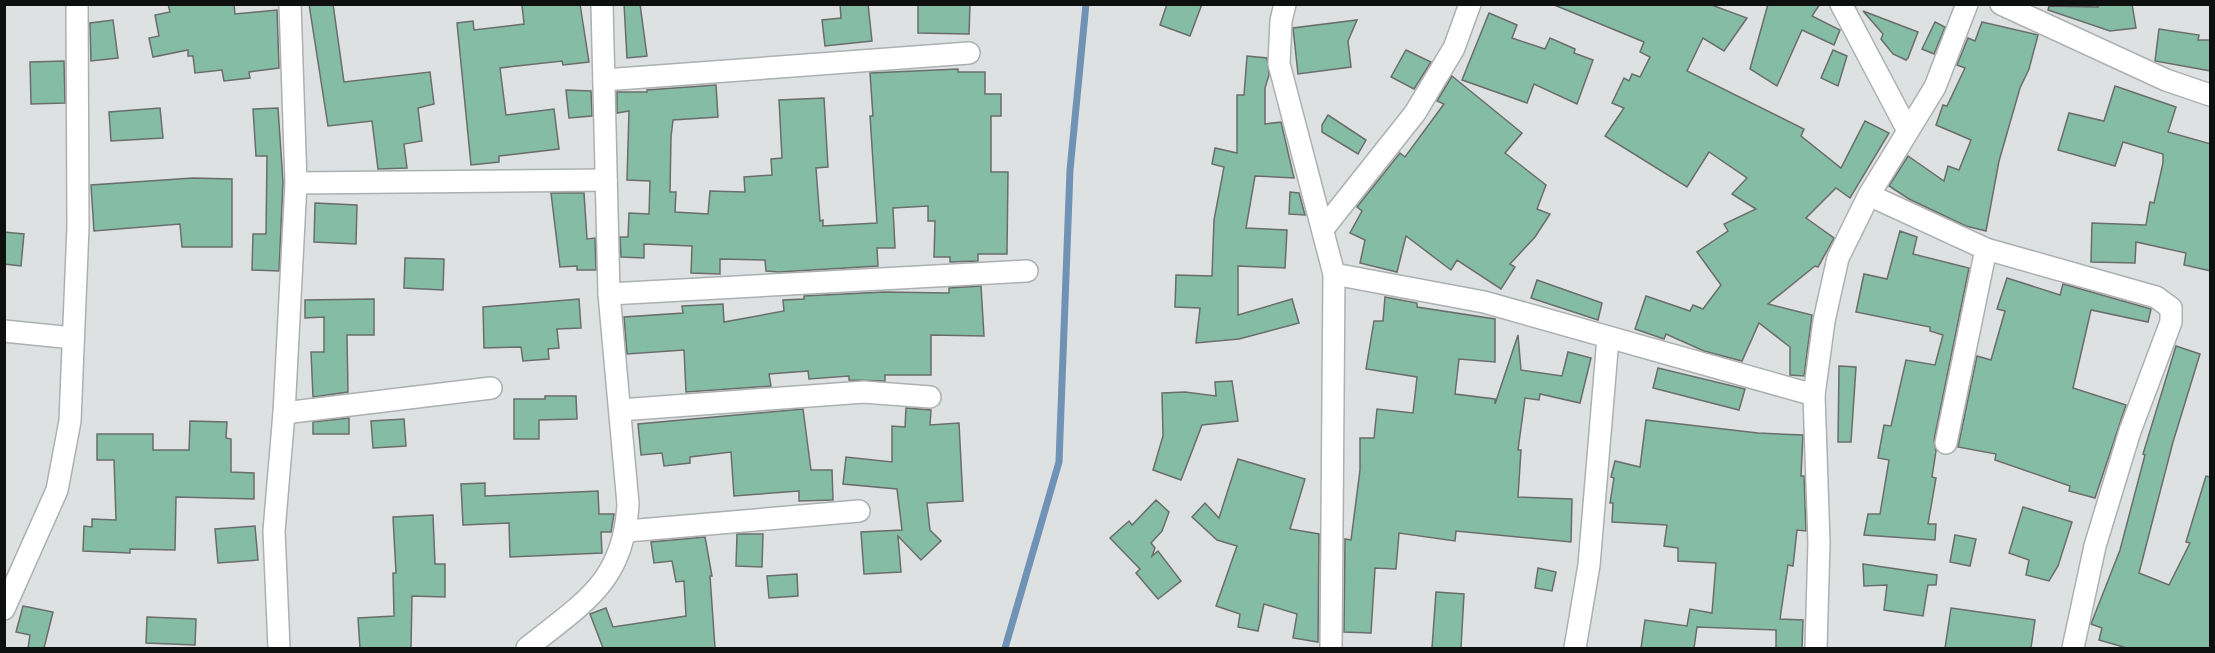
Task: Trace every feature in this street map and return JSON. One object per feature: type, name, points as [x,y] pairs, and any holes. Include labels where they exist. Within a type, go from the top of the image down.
[{"type":"street","points":[[4,609],[57,490],[70,420],[78,227],[77,4]]},
{"type":"street","points":[[279,648],[274,531],[284,412],[296,183],[290,4]]},
{"type":"street","points":[[527,648],[593,594],[615,565],[627,531],[628,504],[609,294],[602,4]]},
{"type":"street","points":[[1285,4],[1281,21],[1280,64],[1334,274],[1331,648]]},
{"type":"street","points":[[1323,229],[1415,113],[1455,48],[1470,4]]},
{"type":"street","points":[[1841,4],[1907,129]]},
{"type":"street","points":[[1815,648],[1820,543],[1814,395],[1824,321],[1838,258],[1869,195],[1907,129],[1935,87],[1968,4]]},
{"type":"street","points":[[2001,4],[2166,80],[2211,94]]},
{"type":"street","points":[[604,80],[969,53]]},
{"type":"street","points":[[296,183],[606,180]]},
{"type":"street","points":[[1869,195],[1986,249],[2156,297],[2171,308],[2171,322],[2130,432],[2095,546],[2073,648]]},
{"type":"street","points":[[1946,443],[1986,249]]},
{"type":"street","points":[[609,294],[1027,271]]},
{"type":"street","points":[[1334,274],[1484,302],[1814,395]]},
{"type":"street","points":[[4,331],[73,338]]},
{"type":"street","points":[[1575,648],[1589,565],[1608,338]]},
{"type":"street","points":[[284,412],[491,388]]},
{"type":"street","points":[[620,410],[864,392],[930,397]]},
{"type":"street","points":[[627,531],[860,511]]},
{"type":"building","points":[[168,4],[234,4],[235,14],[277,10],[279,68],[249,72],[250,78],[224,81],[222,70],[195,73],[193,56],[188,56],[188,50],[153,57],[149,38],[159,36],[155,15],[170,12]]},
{"type":"building","points":[[309,4],[333,4],[344,82],[430,72],[434,104],[418,108],[422,141],[404,144],[407,168],[378,169],[372,121],[328,126]]},
{"type":"building","points":[[580,4],[589,62],[563,65],[562,61],[500,68],[506,115],[554,109],[559,149],[499,156],[499,162],[471,165],[457,23],[473,21],[474,30],[524,24],[522,5]]},
{"type":"building","points":[[624,4],[640,4],[647,56],[627,58]]},
{"type":"building","points":[[840,4],[868,4],[872,41],[825,46],[822,20],[841,18]]},
{"type":"building","points":[[918,4],[970,4],[969,34],[918,33]]},
{"type":"building","points":[[1167,4],[1202,4],[1190,36],[1160,25]]},
{"type":"building","points":[[1552,4],[1709,4],[1747,18],[1724,51],[1703,38],[1687,71],[1804,129],[1801,136],[1841,168],[1865,121],[1889,133],[1850,198],[1836,188],[1806,218],[1834,238],[1818,267],[1815,266],[1768,304],[1812,315],[1804,376],[1790,375],[1790,347],[1759,323],[1742,361],[1704,351],[1666,334],[1664,339],[1635,329],[1646,296],[1690,311],[1693,305],[1703,309],[1721,285],[1697,252],[1728,231],[1724,224],[1756,209],[1732,194],[1747,178],[1709,152],[1687,187],[1605,136],[1624,108],[1612,103],[1624,78],[1629,81],[1632,74],[1640,77],[1650,57],[1640,52],[1644,42]]},
{"type":"building","points":[[1768,4],[1820,4],[1812,16],[1840,30],[1834,45],[1802,30],[1777,86],[1750,69]]},
{"type":"building","points":[[2097,4],[2132,4],[2136,28],[2110,31],[2048,10],[2049,6],[2098,7]]},
{"type":"building","points":[[1863,11],[1918,32],[1906,60],[1893,54],[1881,39],[1883,34]]},
{"type":"building","points":[[1489,13],[1517,25],[1512,38],[1545,49],[1550,38],[1575,49],[1574,53],[1593,60],[1577,104],[1534,84],[1527,103],[1462,80]]},
{"type":"building","points":[[113,20],[118,58],[91,61],[90,23]]},
{"type":"building","points":[[1357,20],[1348,41],[1351,67],[1298,74],[1293,28]]},
{"type":"building","points":[[1935,22],[1945,27],[1934,54],[1922,49]]},
{"type":"building","points":[[1982,22],[2038,35],[1999,161],[1986,231],[1966,226],[1909,199],[1889,186],[1908,156],[1944,181],[1948,166],[1959,170],[1971,140],[1936,125],[1943,105],[1947,106],[1965,68],[1957,65],[1968,38],[1975,41]]},
{"type":"building","points":[[2159,29],[2199,35],[2198,40],[2211,40],[2211,71],[2155,61]]},
{"type":"building","points":[[1406,50],[1431,62],[1414,89],[1391,77]]},
{"type":"building","points":[[1833,50],[1847,56],[1838,86],[1821,78]]},
{"type":"building","points":[[1247,56],[1267,58],[1269,75],[1265,88],[1265,124],[1281,122],[1294,178],[1255,176],[1246,228],[1287,230],[1285,268],[1238,266],[1238,315],[1292,299],[1299,323],[1239,339],[1196,343],[1200,308],[1175,307],[1176,275],[1212,276],[1214,220],[1224,167],[1212,164],[1215,148],[1237,153],[1237,95],[1244,95]]},
{"type":"building","points":[[64,61],[65,103],[31,104],[30,62]]},
{"type":"building","points":[[958,69],[958,72],[985,72],[985,94],[1001,94],[1001,116],[991,116],[991,172],[1008,172],[1007,254],[978,254],[978,261],[950,262],[950,257],[934,257],[935,221],[928,221],[928,206],[893,208],[895,248],[877,248],[878,266],[779,272],[766,271],[765,260],[720,259],[720,274],[691,273],[692,246],[644,244],[644,258],[621,257],[620,237],[628,237],[629,213],[649,214],[650,181],[627,180],[629,111],[617,113],[617,92],[647,92],[647,90],[716,85],[718,117],[673,120],[671,137],[670,192],[676,192],[675,212],[708,214],[710,191],[745,192],[744,177],[772,175],[771,159],[782,158],[779,100],[824,98],[828,167],[816,168],[820,221],[823,220],[823,226],[877,223],[870,116],[873,116],[870,73]]},
{"type":"building","points":[[1452,76],[1522,133],[1505,153],[1546,185],[1537,209],[1550,214],[1535,237],[1510,264],[1515,267],[1501,289],[1457,260],[1451,270],[1406,236],[1397,272],[1360,263],[1365,240],[1350,233],[1362,211],[1357,207],[1400,153],[1405,157],[1444,104],[1437,101]]},
{"type":"building","points":[[2115,86],[2176,107],[2168,132],[2211,144],[2211,271],[2184,265],[2186,253],[2136,242],[2135,263],[2091,262],[2092,223],[2146,225],[2150,202],[2154,203],[2163,163],[2163,154],[2123,142],[2115,166],[2058,150],[2069,113],[2104,121]]},
{"type":"building","points":[[566,90],[591,91],[592,116],[569,118]]},
{"type":"building","points":[[160,108],[163,138],[111,141],[109,112]]},
{"type":"building","points":[[278,108],[283,182],[279,271],[252,270],[253,234],[266,234],[267,156],[256,156],[253,109]]},
{"type":"building","points":[[1328,115],[1366,140],[1358,154],[1322,132],[1322,125]]},
{"type":"building","points":[[193,178],[232,179],[232,247],[182,247],[180,224],[94,231],[91,185]]},
{"type":"building","points":[[1290,192],[1299,193],[1305,215],[1289,214]]},
{"type":"building","points":[[551,193],[584,193],[587,239],[595,238],[596,270],[577,270],[577,266],[560,267]]},
{"type":"building","points":[[315,203],[357,205],[356,244],[314,242]]},
{"type":"building","points":[[1900,231],[1917,237],[1913,254],[1969,268],[1934,440],[1936,451],[1932,477],[1936,478],[1928,524],[1936,524],[1935,540],[1864,535],[1868,514],[1880,514],[1889,460],[1878,458],[1884,425],[1891,426],[1906,360],[1935,365],[1943,335],[1930,331],[1930,327],[1856,312],[1864,274],[1887,279]]},
{"type":"building","points":[[4,232],[24,234],[21,266],[4,264]]},
{"type":"building","points":[[405,258],[444,259],[443,290],[404,288]]},
{"type":"building","points":[[2007,278],[2060,295],[2063,284],[2151,309],[2148,322],[2091,310],[2073,388],[2126,405],[2095,498],[2069,491],[2070,486],[1995,460],[1996,454],[1958,447],[1977,356],[1991,360],[2005,311],[1997,309]]},
{"type":"building","points":[[1537,280],[1602,303],[1598,320],[1531,298]]},
{"type":"building","points":[[981,286],[984,336],[931,335],[931,375],[885,375],[885,381],[849,380],[849,376],[809,379],[808,371],[769,374],[771,386],[686,392],[684,350],[627,354],[624,317],[683,313],[682,306],[723,304],[724,322],[784,311],[783,300],[804,299],[804,296],[884,292],[949,293],[949,288]]},
{"type":"building","points":[[1385,297],[1417,303],[1417,307],[1495,319],[1495,362],[1459,359],[1455,394],[1495,399],[1495,404],[1518,335],[1521,370],[1562,376],[1568,352],[1591,358],[1580,403],[1540,394],[1539,400],[1525,398],[1518,450],[1521,450],[1518,497],[1572,499],[1571,542],[1456,531],[1455,541],[1399,533],[1396,569],[1375,568],[1371,633],[1344,632],[1345,539],[1351,540],[1360,470],[1360,438],[1374,438],[1377,409],[1413,413],[1417,377],[1366,369],[1374,321],[1383,321]]},
{"type":"building","points":[[374,299],[374,335],[347,335],[348,392],[313,397],[311,352],[324,352],[324,317],[305,318],[305,300]]},
{"type":"building","points":[[579,299],[581,328],[557,329],[559,348],[548,349],[549,359],[523,361],[521,347],[484,348],[483,307]]},
{"type":"building","points":[[2176,346],[2200,354],[2173,442],[2139,573],[2169,585],[2190,543],[2186,542],[2206,476],[2211,477],[2211,648],[2127,648],[2099,640],[2102,628],[2091,624],[2120,550],[2145,455],[2143,454]]},
{"type":"building","points":[[1839,366],[1856,367],[1851,442],[1838,442]]},
{"type":"building","points":[[1658,368],[1745,389],[1739,410],[1653,388]]},
{"type":"building","points":[[1232,381],[1238,421],[1202,425],[1181,480],[1153,470],[1163,436],[1162,393],[1185,392],[1216,396],[1215,382]]},
{"type":"building","points":[[545,396],[576,396],[577,419],[539,420],[539,439],[514,439],[514,399],[545,399]]},
{"type":"building","points":[[906,408],[931,410],[930,425],[959,423],[963,501],[927,503],[930,530],[941,541],[921,560],[898,536],[901,572],[864,574],[861,532],[902,530],[897,489],[843,484],[846,457],[892,462],[892,426],[905,427]]},
{"type":"building","points":[[803,409],[811,470],[832,470],[833,500],[799,501],[799,491],[734,496],[731,452],[690,457],[690,463],[664,466],[662,453],[641,455],[638,424]]},
{"type":"building","points":[[349,418],[349,434],[313,434],[313,422]]},
{"type":"building","points":[[404,419],[406,446],[373,448],[371,421]]},
{"type":"building","points":[[1646,420],[1758,433],[1803,435],[1801,476],[1804,476],[1806,531],[1797,530],[1793,566],[1788,565],[1780,619],[1803,620],[1802,648],[1776,648],[1776,630],[1697,627],[1694,648],[1641,648],[1645,620],[1687,626],[1690,609],[1712,613],[1716,563],[1678,561],[1678,548],[1664,546],[1667,525],[1612,522],[1613,503],[1610,503],[1614,478],[1611,477],[1615,461],[1640,467]]},
{"type":"building","points":[[190,421],[227,422],[226,438],[231,439],[231,472],[254,473],[254,499],[176,497],[175,550],[130,549],[130,553],[83,551],[84,526],[92,527],[92,519],[116,520],[114,460],[97,460],[97,434],[153,434],[153,450],[189,450]]},
{"type":"building","points":[[1238,459],[1305,479],[1290,529],[1319,534],[1318,642],[1293,638],[1297,614],[1264,604],[1258,631],[1238,627],[1240,614],[1216,606],[1237,546],[1217,540],[1192,517],[1205,503],[1219,518]]},
{"type":"building","points":[[485,483],[485,496],[598,491],[599,514],[614,514],[611,532],[601,532],[602,553],[510,557],[509,523],[463,525],[461,484]]},
{"type":"building","points":[[1156,500],[1169,512],[1162,531],[1151,543],[1155,548],[1152,556],[1158,551],[1181,581],[1158,599],[1136,573],[1140,569],[1110,538],[1129,521],[1132,525]]},
{"type":"building","points":[[2023,507],[2072,522],[2058,566],[2049,581],[2026,575],[2029,560],[2009,553]]},
{"type":"building","points":[[433,515],[435,564],[445,564],[445,597],[412,596],[411,648],[360,648],[358,618],[394,616],[393,573],[396,573],[393,517]]},
{"type":"building","points":[[255,526],[258,560],[218,563],[215,529]]},
{"type":"building","points":[[737,534],[763,534],[762,567],[736,566]]},
{"type":"building","points":[[1955,535],[1976,539],[1970,566],[1950,562]]},
{"type":"building","points":[[705,537],[712,576],[710,576],[715,648],[603,648],[590,614],[606,608],[613,627],[686,616],[684,581],[676,582],[672,561],[654,563],[651,542]]},
{"type":"building","points":[[1863,564],[1937,575],[1936,585],[1928,585],[1923,616],[1884,610],[1887,585],[1864,586]]},
{"type":"building","points":[[1538,568],[1556,572],[1552,591],[1535,588]]},
{"type":"building","points":[[797,574],[798,596],[769,598],[767,576]]},
{"type":"building","points":[[1436,592],[1464,594],[1461,648],[1432,648]]},
{"type":"building","points":[[23,606],[53,612],[44,648],[28,648],[30,635],[16,632]]},
{"type":"building","points":[[1951,608],[2035,620],[2031,648],[1945,648]]},
{"type":"building","points":[[147,617],[196,619],[195,645],[146,643]]},
{"type":"waterway","points":[[1005,648],[1059,462],[1070,170],[1086,4]]}]
